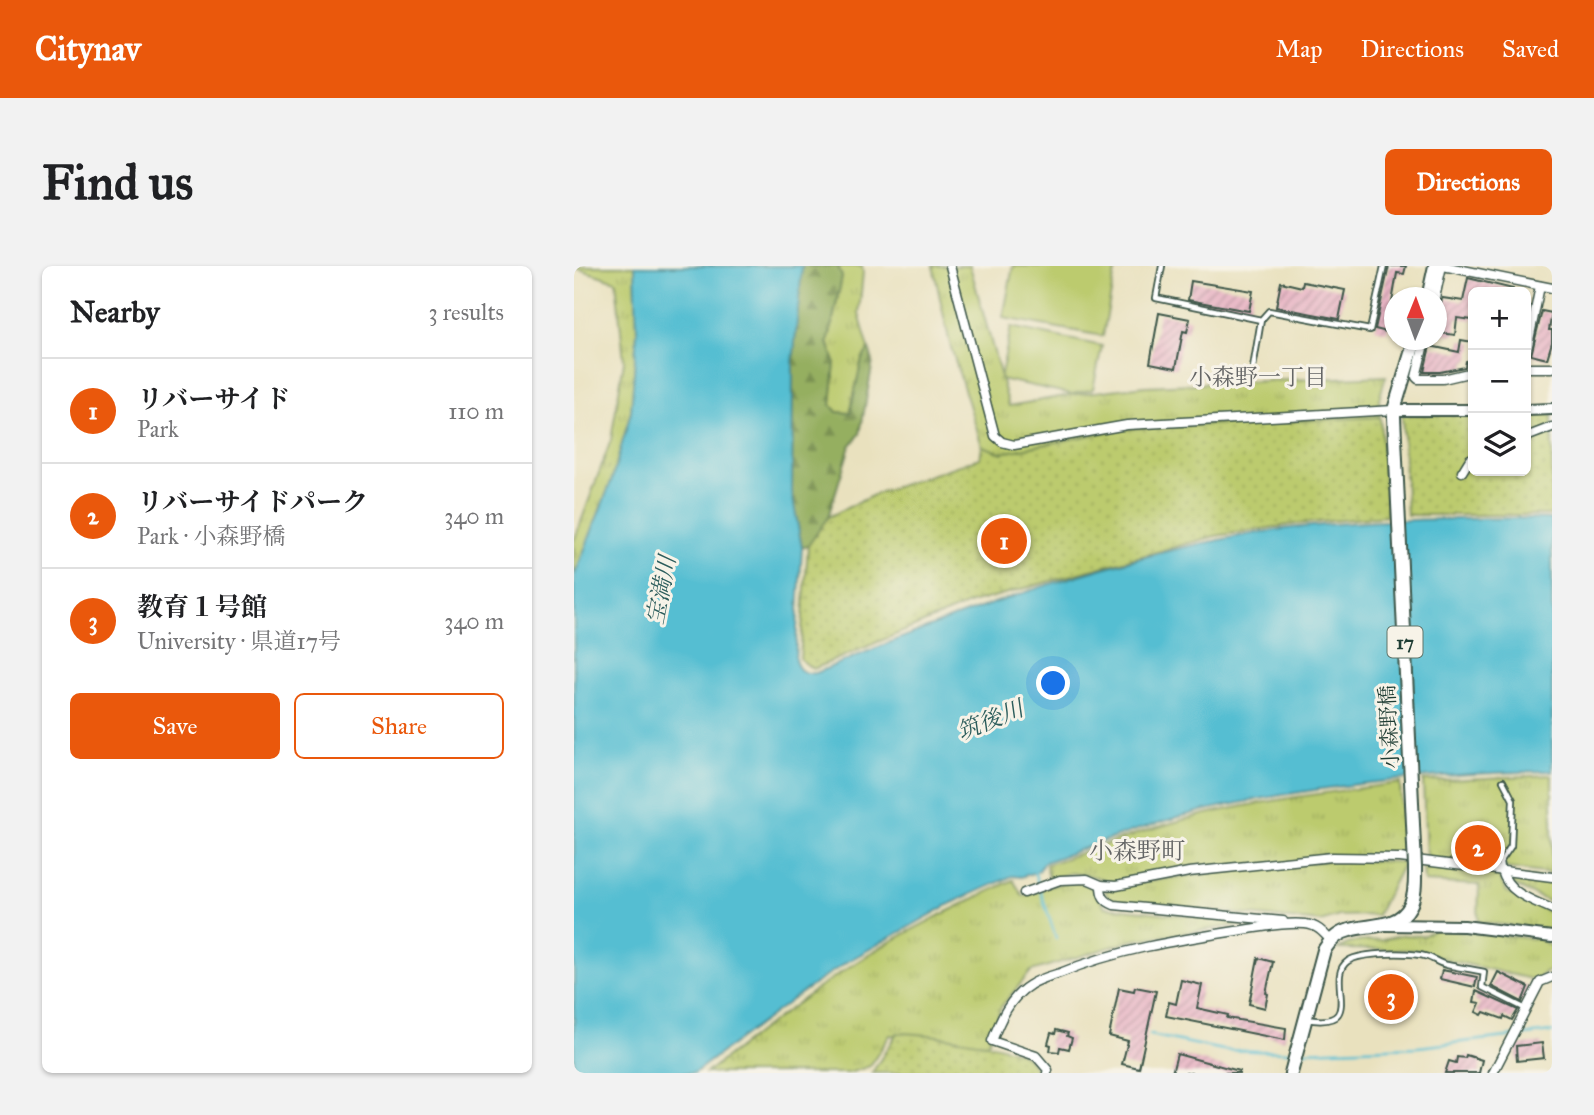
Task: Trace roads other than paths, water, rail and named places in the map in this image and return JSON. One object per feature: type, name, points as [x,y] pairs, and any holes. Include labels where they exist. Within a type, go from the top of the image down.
[{"type":"main road","points":[[1430,287],[1435,266]]},
{"type":"main road","name":"17","points":[[1394,414],[1412,350]]},
{"type":"main road","name":"小森野橋","points":[[1385,925],[1410,907],[1415,867],[1394,414]]},
{"type":"main road","name":"17","points":[[1331,940],[1348,930],[1385,925]]},
{"type":"main road","points":[[1291,1073],[1324,950],[1331,940]]},
{"type":"street","points":[[950,266],[996,436],[1002,442],[1014,445],[1126,425],[1468,410]]},
{"type":"street","points":[[1438,287],[1443,266],[1552,288]]},
{"type":"street","points":[[1531,330],[1540,286]]},
{"type":"street","points":[[1423,350],[1416,377],[1418,380],[1443,379],[1468,373]]},
{"type":"street","points":[[1531,368],[1552,368]]},
{"type":"street","points":[[1531,410],[1552,409]]},
{"type":"street","points":[[1531,436],[1552,427]]},
{"type":"street","points":[[1462,472],[1468,462]]},
{"type":"street","points":[[1024,892],[1076,878],[1116,886],[1189,872],[1332,857],[1400,858],[1552,877]]},
{"type":"street","points":[[1502,871],[1511,888],[1552,909]]},
{"type":"street","points":[[1101,885],[1102,897],[1114,905],[1293,924]]},
{"type":"street","points":[[1047,1073],[1048,1070],[1036,1056],[992,1041],[1001,1017],[1030,984],[1117,954],[1194,937],[1306,924],[1319,927],[1331,940]]},
{"type":"street","points":[[1385,925],[1464,926],[1549,939]]},
{"type":"street","points":[[1493,1073],[1540,982],[1552,977]]},
{"type":"lane","points":[[1162,266],[1156,298],[1261,320]]},
{"type":"lane","points":[[1252,374],[1261,320],[1269,312],[1370,330],[1384,266]]},
{"type":"lane","points":[[1502,871],[1500,862],[1511,846],[1513,800],[1503,781]]},
{"type":"lane","points":[[1306,1019],[1325,1022],[1334,1018],[1340,1009],[1342,966],[1351,959],[1402,952],[1427,957],[1446,965],[1484,972],[1482,987],[1526,1009]]},
{"type":"water","points":[[635,266],[802,266],[793,364],[792,493],[802,548],[795,660],[802,671],[816,673],[928,627],[1042,587],[1099,569],[1216,540],[1342,523],[1429,519],[1552,519],[1552,771],[1425,777],[1340,786],[1215,808],[1149,826],[1043,863],[1039,871],[1021,877],[1012,876],[952,903],[845,963],[694,1073],[574,1073],[574,577],[612,479],[631,412],[637,332]]},
{"type":"waterway","points":[[1034,871],[1056,938]]},
{"type":"waterway","points":[[1301,1051],[1418,1047],[1552,1032]]},
{"type":"waterway","points":[[1150,1035],[1223,1050],[1291,1052]]},
{"type":"place","name":"リバーサイド","points":[[1004,541]]},
{"type":"place","name":"リバーサイドパーク","points":[[1478,848]]},
{"type":"place","name":"教育１号館","points":[[1391,997]]},
{"type":"district","name":"小森野一丁目","points":[[1258,377]]},
{"type":"district","name":"小森野町","points":[[1137,851]]},
{"type":"water label","name":"宝満川","points":[[661,590]]},
{"type":"water label","name":"筑後川","points":[[990,720]]}]
